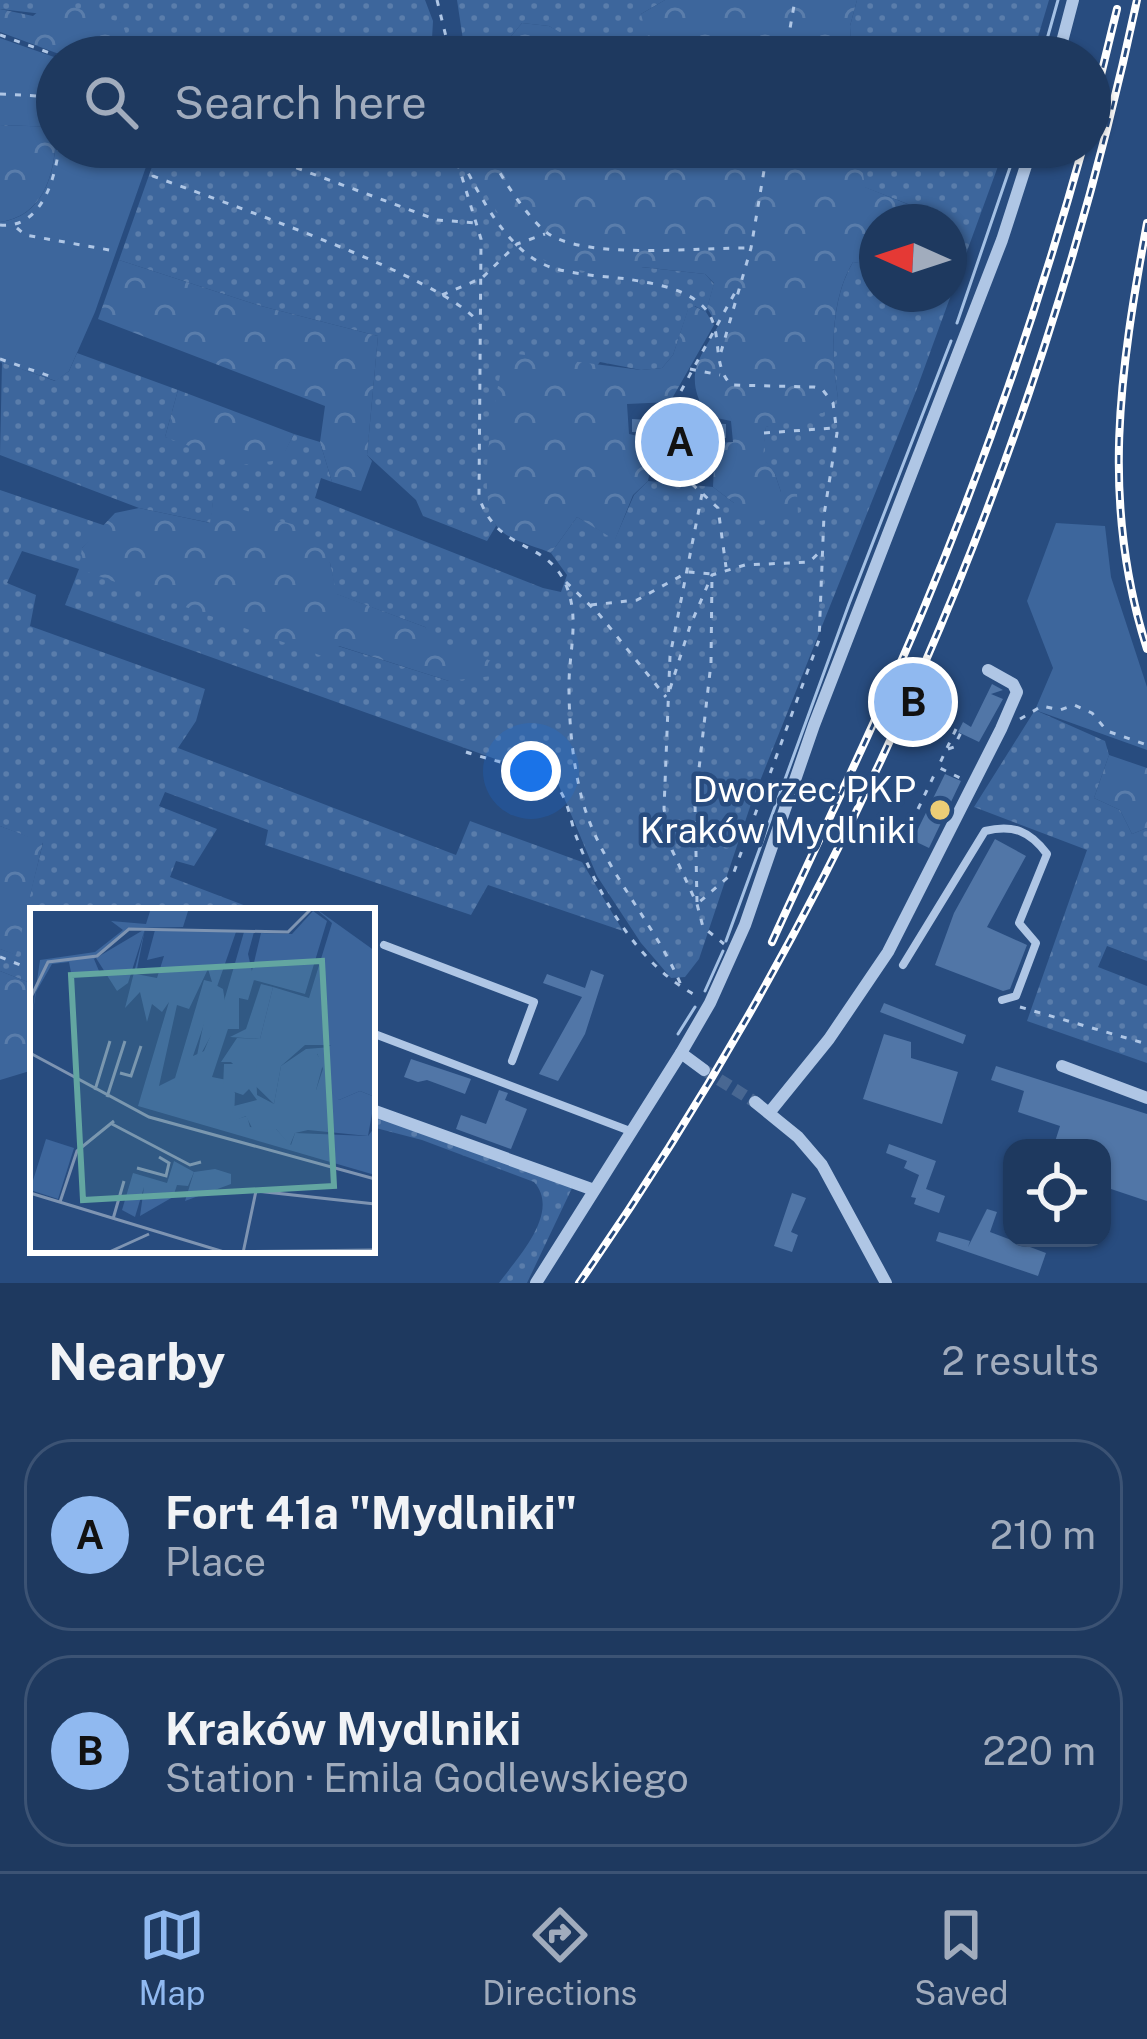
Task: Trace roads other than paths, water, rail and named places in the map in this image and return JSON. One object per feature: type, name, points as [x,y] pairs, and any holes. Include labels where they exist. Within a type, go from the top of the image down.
[{"type":"street","points":[[1064,36],[1073,0]]},
{"type":"street","points":[[536,1283],[681,1053],[735,947],[1025,168]]},
{"type":"street","points":[[769,1113],[870,986],[906,921],[1017,692],[988,670]]},
{"type":"street","points":[[681,1053],[704,1070]]},
{"type":"street","points":[[1062,1066],[1147,1098]]},
{"type":"street","points":[[755,1102],[822,1165],[886,1283]]},
{"type":"street","points":[[375,1111],[594,1190]]},
{"type":"lane","points":[[903,965],[986,831],[1004,826],[1033,835],[1047,854],[1019,923],[1036,943],[1016,996],[1002,1000]]},
{"type":"lane","points":[[384,945],[534,1002],[512,1061]]},
{"type":"lane","points":[[375,1035],[630,1131]]},
{"type":"waterway","points":[[1048,36],[1058,0]]},
{"type":"waterway","points":[[957,323],[1010,168]]},
{"type":"waterway","points":[[726,941],[951,341]]},
{"type":"waterway","points":[[705,991],[723,951]]},
{"type":"waterway","points":[[678,1034],[695,1007]]},
{"type":"tunnel","points":[[704,1070],[755,1102]]},
{"type":"railway","points":[[1111,108],[1137,0]]},
{"type":"railway","points":[[1110,36],[1117,9]]},
{"type":"railway","points":[[772,942],[949,547],[1012,377],[1077,168]]},
{"type":"railway","points":[[579,1283],[676,1136],[766,984],[848,829],[922,669],[988,506],[1046,340],[1097,168]]},
{"type":"railway","points":[[1147,223],[1129,331],[1119,436],[1123,541],[1147,649]]},
{"type":"place","name":"Fort 41a \"Mydlniki\"","points":[[680,442]]},
{"type":"place","name":"Kraków Mydlniki","points":[[913,702]]},
{"type":"place","name":"Dworzec PKP Kraków Mydlniki","points":[[940,810]]}]
